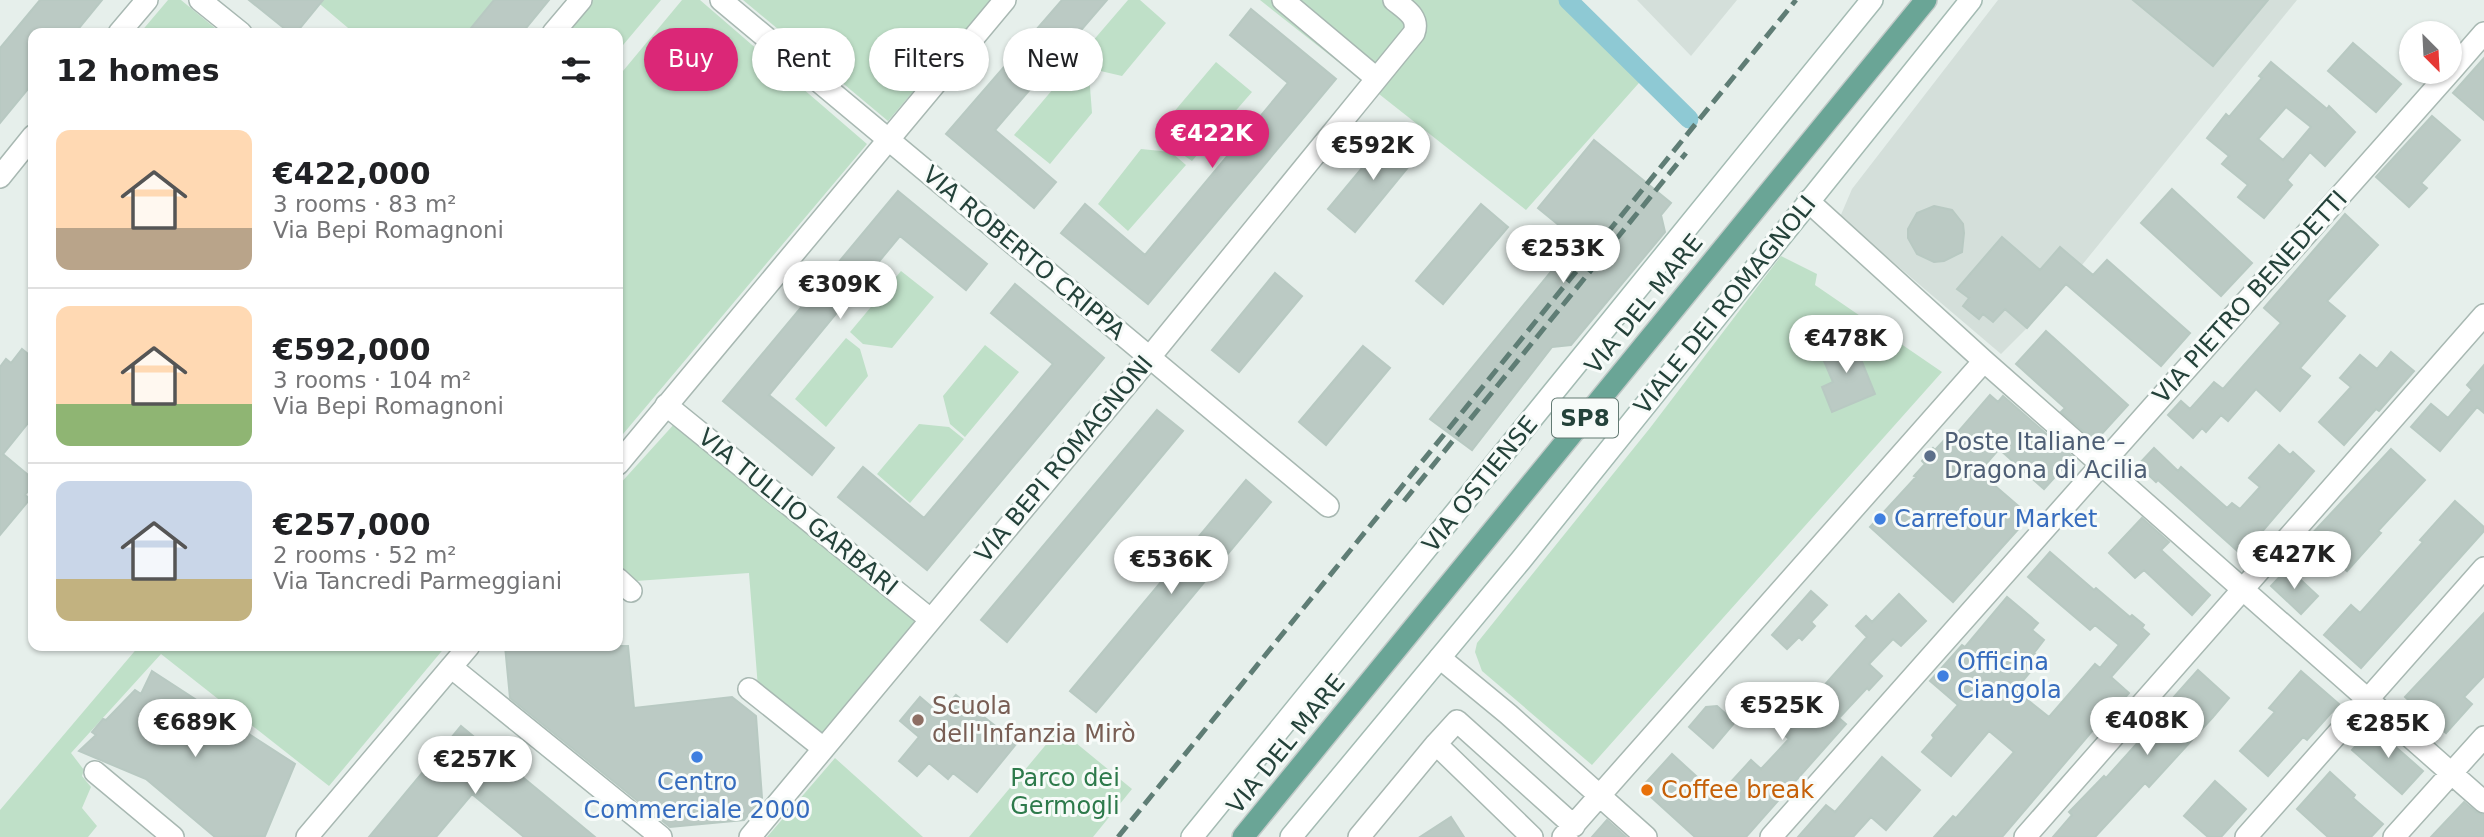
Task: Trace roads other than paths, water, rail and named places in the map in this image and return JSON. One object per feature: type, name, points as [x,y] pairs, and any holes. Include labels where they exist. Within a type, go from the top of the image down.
[{"type":"main road","name":"VIA DEL MARE","points":[[1243,837],[1926,0]]},
{"type":"street","points":[[123,28],[147,0]]},
{"type":"street","points":[[200,0],[235,28]]},
{"type":"street","points":[[557,28],[580,0]]},
{"type":"street","name":"VIA ROBERTO CRIPPA","points":[[721,0],[1328,506]]},
{"type":"street","points":[[623,458],[1004,0]]},
{"type":"street","points":[[1283,0],[1376,79]]},
{"type":"street","name":"VIA BEPI ROMAGNONI","points":[[750,837],[1149,358],[1416,28],[1414,17],[1394,0]]},
{"type":"street","name":"VIA OSTIENSE","points":[[1192,837],[1872,0]]},
{"type":"street","name":"VIALE DEI ROMAGNOLI","points":[[1291,837],[1440,658],[1971,0]]},
{"type":"street","name":"VIA PIETRO BENEDETTI","points":[[2462,58],[2484,33]]},
{"type":"street","name":"VIA PIETRO BENEDETTI","points":[[1771,837],[2439,84]]},
{"type":"street","points":[[0,177],[28,142]]},
{"type":"street","points":[[1808,201],[1984,361],[2484,802]]},
{"type":"street","points":[[2025,837],[2484,316]]},
{"type":"street","points":[[1359,837],[1457,721],[1569,831],[1984,361]]},
{"type":"street","name":"VIA TULLIO GARBARI","points":[[666,405],[930,619]]},
{"type":"street","points":[[2246,837],[2484,568]]},
{"type":"street","points":[[307,837],[465,651]]},
{"type":"street","points":[[1440,658],[1646,837]]},
{"type":"street","points":[[451,667],[661,837]]},
{"type":"street","points":[[749,689],[823,748]]},
{"type":"street","points":[[2394,837],[2484,737]]},
{"type":"street","points":[[1436,744],[1532,837]]},
{"type":"street","points":[[95,772],[173,837]]},
{"type":"waterway","points":[[1568,0],[1689,119]]},
{"type":"railway","points":[[1118,837],[1796,0]]},
{"type":"railway","points":[[1404,501],[1686,153]]},
{"type":"place","name":"Poste Italiane – Dragona di Acilia","points":[[1930,456]]},
{"type":"place","name":"Carrefour Market","points":[[1880,519]]},
{"type":"place","name":"Officina Ciangola","points":[[1943,676]]},
{"type":"place","name":"Scuola dell'Infanzia Mirò","points":[[918,720]]},
{"type":"place","name":"Centro Commerciale 2000","points":[[697,757]]},
{"type":"place","name":"Coffee break","points":[[1647,790]]},
{"type":"park label","name":"Parco dei Germogli","points":[[1065,792]]}]
